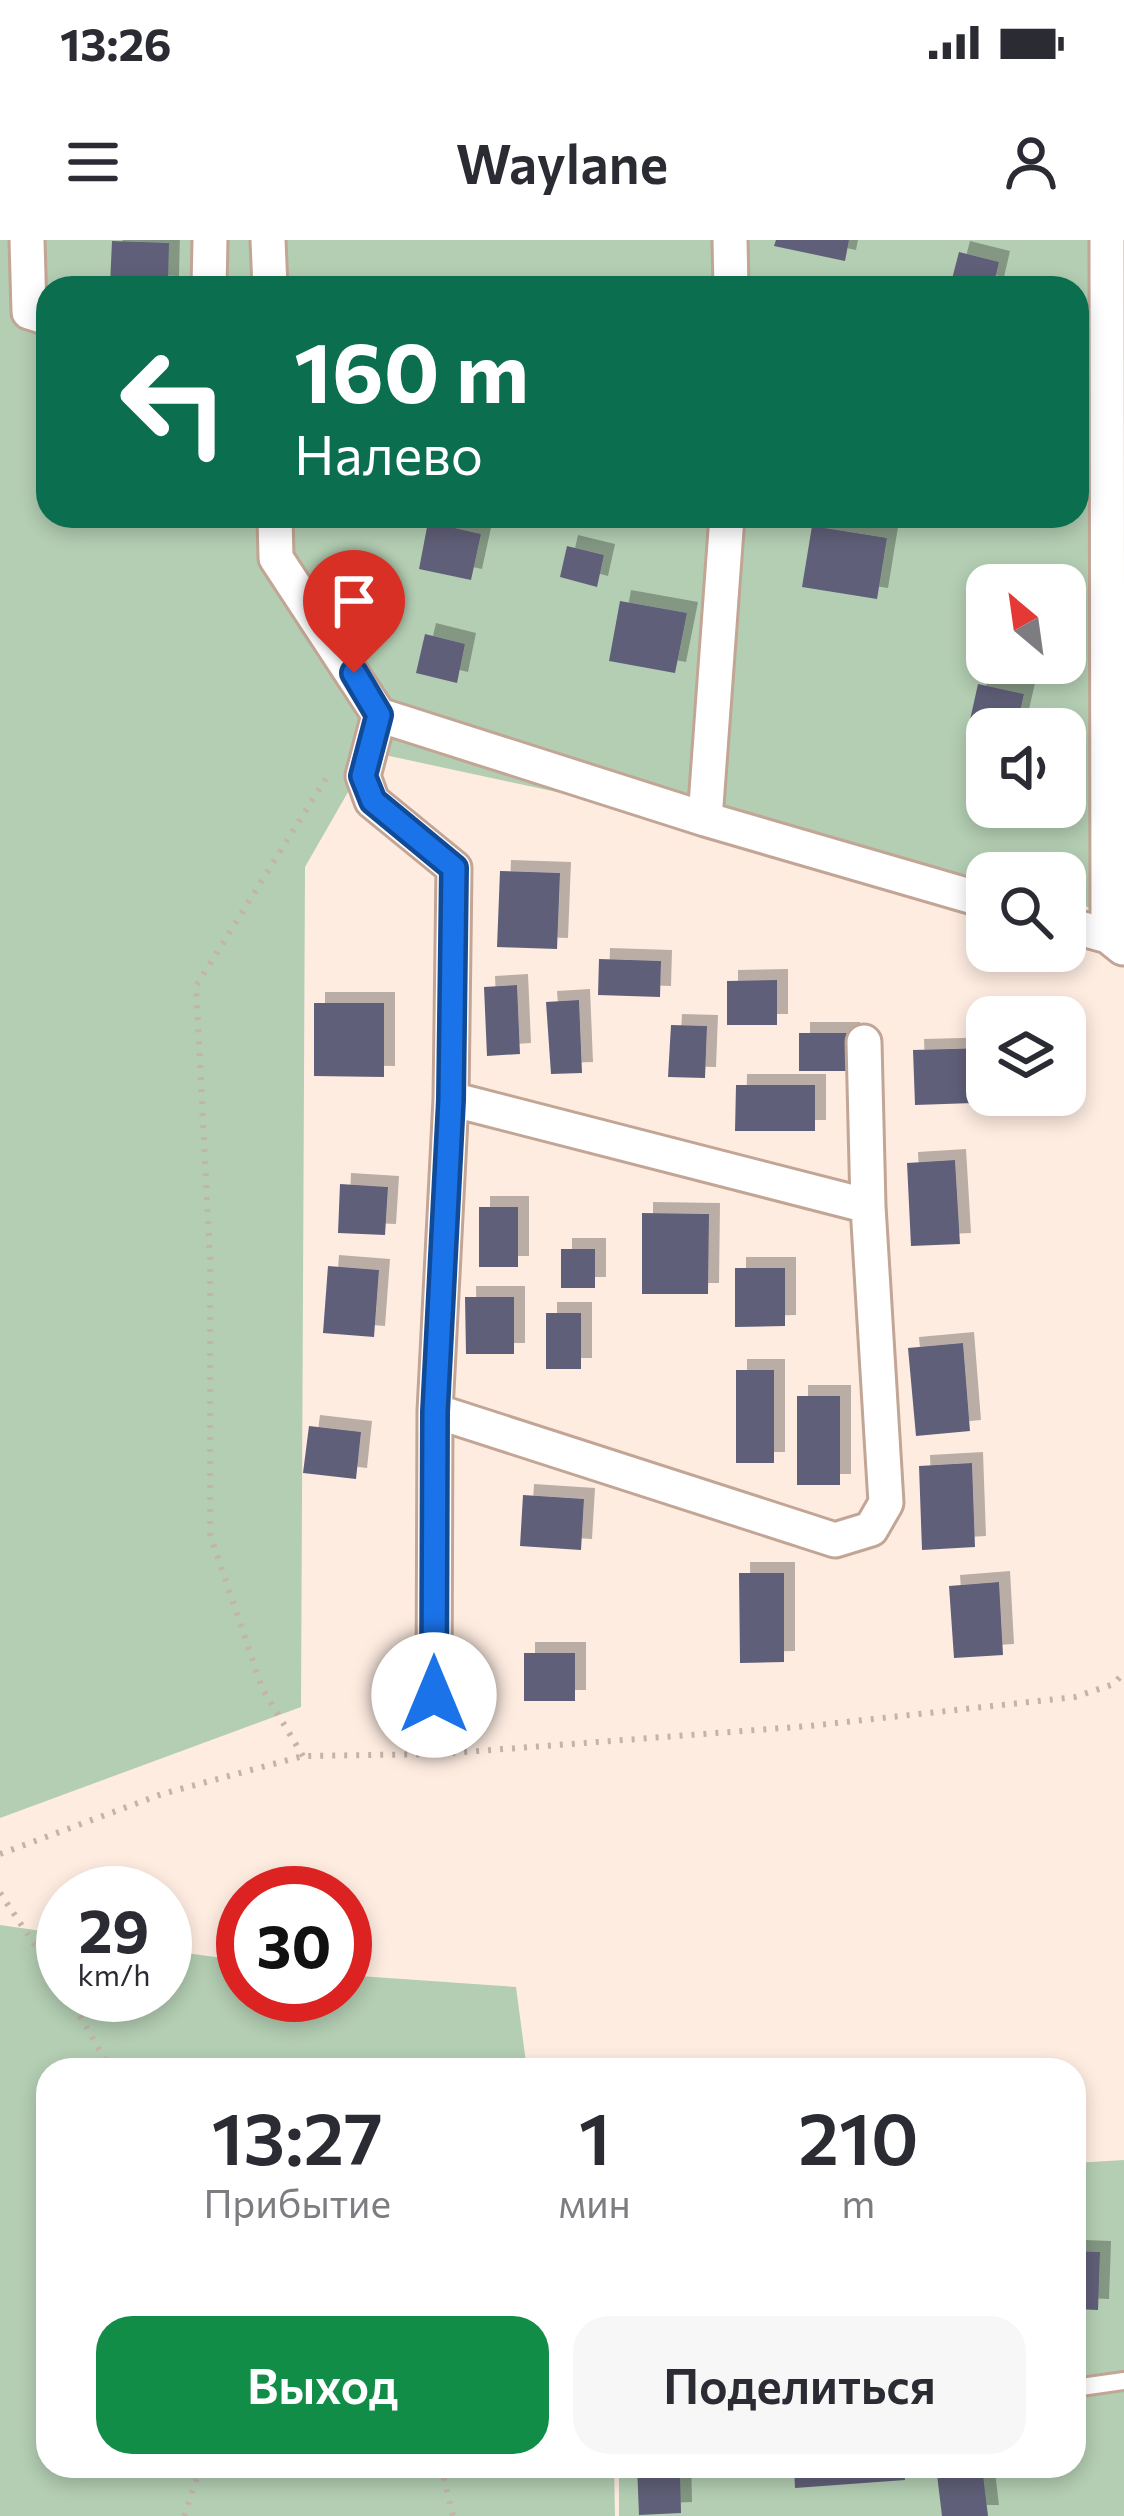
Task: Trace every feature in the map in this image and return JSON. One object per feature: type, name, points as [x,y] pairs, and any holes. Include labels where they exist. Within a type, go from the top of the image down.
[{"type":"street","points":[[27,240],[29,312],[36,314]]},
{"type":"street","points":[[209,240],[209,276]]},
{"type":"street","points":[[268,240],[270,276]]},
{"type":"street","points":[[730,240],[731,276]]},
{"type":"street","points":[[1086,932],[1116,943],[1108,240]]},
{"type":"street","points":[[275,528],[276,558],[379,715],[705,819],[966,895]]},
{"type":"street","points":[[705,819],[726,528]]},
{"type":"street","points":[[379,715],[363,776],[373,801],[454,868],[451,1100],[435,1412],[434,1695]]},
{"type":"street","points":[[435,1412],[836,1540],[871,1529],[886,1503],[868,1206],[864,1042]]},
{"type":"street","points":[[451,1100],[868,1206]]},
{"type":"lane","points":[[1086,2386],[1124,2380]]},
{"type":"path","points":[[303,1756],[262,1688],[210,1534],[210,1258],[196,986],[335,764]]},
{"type":"path","points":[[0,1854],[162,1794],[303,1756],[438,1754],[809,1726],[1075,1696],[1114,1684],[1124,1672]]},
{"type":"path","points":[[0,1893],[36,1947]]},
{"type":"path","points":[[83,2022],[104,2058]]},
{"type":"path","points":[[184,2516],[197,2478]]},
{"type":"path","points":[[444,2478],[453,2516]]},
{"type":"green space","points":[[0,240],[1124,240],[1124,915],[1086,907],[1086,852],[966,852],[966,880],[371,752],[305,867],[301,1707],[0,1818]]},
{"type":"green space","points":[[0,1925],[36,1930],[36,2022],[192,2022],[192,1954],[216,1957],[216,2022],[372,2022],[372,1977],[516,1987],[525,2058],[36,2058],[36,2478],[614,2478],[615,2516],[0,2516]]},
{"type":"green space","points":[[1124,2160],[1124,2516],[619,2516],[619,2478],[1086,2478],[1086,2162]]},
{"type":"building","points":[[776,240],[849,240],[845,261],[774,246]]},
{"type":"building","points":[[112,241],[169,243],[168,276],[110,276]]},
{"type":"building","points":[[959,252],[999,262],[996,276],[953,276]]},
{"type":"building","points":[[427,528],[481,534],[471,580],[419,569]]},
{"type":"building","points":[[812,528],[887,538],[877,599],[802,587]]},
{"type":"building","points":[[567,546],[604,555],[597,587],[560,577]]},
{"type":"building","points":[[620,601],[687,613],[675,673],[609,661]]},
{"type":"building","points":[[425,634],[465,644],[457,683],[416,673]]},
{"type":"building","points":[[978,684],[1024,694],[1021,708],[973,708]]},
{"type":"building","points":[[500,871],[560,873],[557,949],[497,947]]},
{"type":"building","points":[[599,959],[661,961],[660,997],[598,995]]},
{"type":"building","points":[[777,980],[777,1025],[727,1025],[727,981]]},
{"type":"building","points":[[517,985],[520,1054],[487,1056],[484,987]]},
{"type":"building","points":[[579,1000],[582,1073],[551,1074],[546,1002]]},
{"type":"building","points":[[314,1003],[384,1003],[384,1077],[314,1076]]},
{"type":"building","points":[[671,1025],[707,1026],[705,1078],[668,1077]]},
{"type":"building","points":[[799,1033],[849,1033],[849,1071],[799,1071]]},
{"type":"building","points":[[966,1049],[966,1103],[915,1105],[913,1050]]},
{"type":"building","points":[[736,1085],[815,1085],[815,1131],[735,1131]]},
{"type":"building","points":[[955,1160],[960,1244],[911,1246],[907,1163]]},
{"type":"building","points":[[340,1184],[388,1187],[385,1235],[338,1233]]},
{"type":"building","points":[[479,1207],[518,1207],[518,1267],[479,1267]]},
{"type":"building","points":[[642,1213],[709,1214],[708,1294],[642,1294]]},
{"type":"building","points":[[561,1249],[595,1249],[595,1288],[561,1288]]},
{"type":"building","points":[[328,1266],[379,1270],[374,1337],[323,1333]]},
{"type":"building","points":[[735,1268],[785,1268],[785,1326],[735,1327]]},
{"type":"building","points":[[465,1297],[514,1297],[514,1354],[466,1354]]},
{"type":"building","points":[[546,1313],[581,1313],[581,1369],[546,1369]]},
{"type":"building","points":[[963,1343],[970,1431],[916,1436],[908,1348]]},
{"type":"building","points":[[736,1370],[774,1370],[774,1463],[736,1463]]},
{"type":"building","points":[[797,1396],[840,1396],[840,1485],[797,1485]]},
{"type":"building","points":[[309,1426],[361,1432],[356,1479],[303,1473]]},
{"type":"building","points":[[972,1463],[975,1547],[922,1550],[919,1466]]},
{"type":"building","points":[[523,1495],[584,1499],[581,1550],[520,1546]]},
{"type":"building","points":[[739,1573],[784,1573],[784,1662],[740,1663]]},
{"type":"building","points":[[999,1582],[1003,1655],[954,1658],[949,1586]]},
{"type":"building","points":[[524,1653],[575,1653],[575,1701],[524,1701]]},
{"type":"building","points":[[1086,2251],[1100,2252],[1098,2310],[1086,2310]]},
{"type":"building","points":[[637,2478],[680,2478],[681,2513],[639,2515]]},
{"type":"building","points":[[795,2478],[905,2478],[905,2480],[795,2488]]},
{"type":"building","points":[[937,2478],[983,2478],[988,2516],[942,2516]]},
{"type":"route","points":[[354,673],[379,715],[363,776],[373,801],[454,868],[451,1100],[435,1412],[434,1695]]}]
